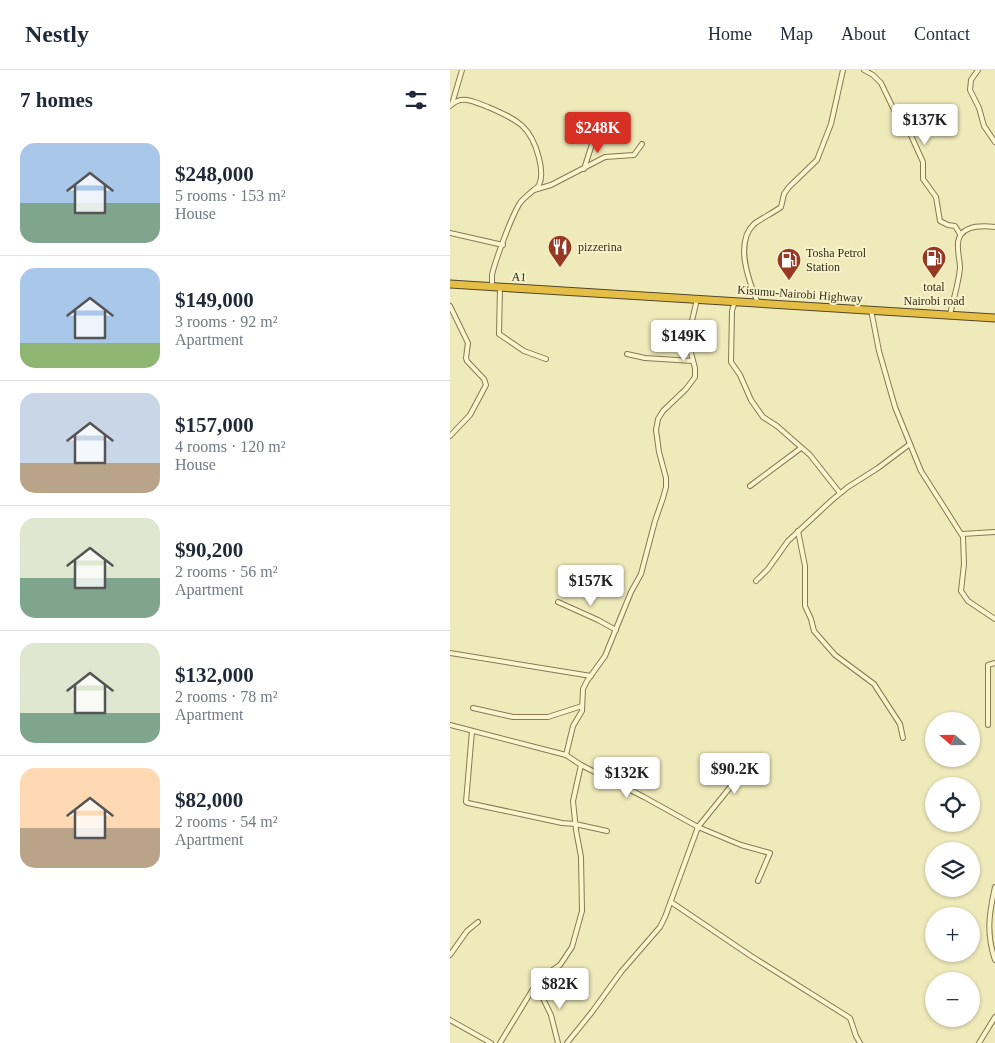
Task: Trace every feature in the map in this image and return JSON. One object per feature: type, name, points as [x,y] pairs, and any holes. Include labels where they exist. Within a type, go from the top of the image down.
[{"type":"highway","name":"A1","points":[[450,284],[603,293]]},
{"type":"highway","name":"Kisumu-Nairobi Highway","points":[[603,293],[994,317]]},
{"type":"street","points":[[451,106],[462,70]]},
{"type":"street","points":[[758,303],[748,279],[745,264],[747,236],[754,224],[781,207],[784,194],[789,187],[817,160],[831,124],[844,70]]},
{"type":"street","points":[[864,70],[881,83],[896,114],[909,132],[923,162],[923,178],[936,197],[940,221],[948,226],[955,226],[960,234],[958,247],[959,272],[950,315]]},
{"type":"street","points":[[978,70],[971,80],[970,90],[979,108],[984,126],[995,142]]},
{"type":"street","points":[[451,106],[460,99],[478,103],[499,112],[519,123],[529,132],[536,145],[541,165],[541,178],[538,186],[520,204],[492,275],[496,287],[499,334],[524,351],[546,359]]},
{"type":"street","points":[[584,169],[595,134]]},
{"type":"street","points":[[530,192],[551,185],[606,158],[634,155],[642,144]]},
{"type":"street","points":[[960,234],[966,229],[974,227],[995,227]]},
{"type":"street","points":[[450,234],[503,245]]},
{"type":"street","points":[[566,755],[570,736],[582,706],[583,689],[605,656],[644,565],[655,521],[666,488],[666,478],[656,438],[658,419],[669,403],[692,382],[696,372],[689,345],[697,299]]},
{"type":"street","points":[[735,301],[732,311],[730,354],[732,366],[740,375],[746,392],[757,410],[810,455],[840,493]]},
{"type":"street","points":[[450,306],[468,343],[467,361],[484,379],[486,385],[470,415],[450,436]]},
{"type":"street","points":[[871,310],[895,406],[910,444],[921,471],[939,502],[962,534],[964,557],[961,592],[968,601],[995,619]]},
{"type":"street","points":[[627,354],[645,358],[693,361]]},
{"type":"street","points":[[756,581],[798,531],[840,493],[910,444]]},
{"type":"street","points":[[750,486],[801,448]]},
{"type":"street","points":[[798,531],[805,566],[805,606],[814,631],[835,655],[874,684],[900,724],[903,738]]},
{"type":"street","points":[[962,534],[995,532]]},
{"type":"street","points":[[558,602],[616,630]]},
{"type":"street","points":[[450,653],[579,672],[591,676]]},
{"type":"street","points":[[988,725],[988,666],[995,663]]},
{"type":"street","points":[[473,708],[513,717],[548,717],[582,706]]},
{"type":"street","points":[[450,725],[566,755],[581,766],[644,797],[698,827],[741,845],[770,853],[758,881]]},
{"type":"street","points":[[472,731],[466,802],[607,831]]},
{"type":"street","points":[[500,1043],[539,979],[560,965],[572,947],[577,932],[582,911],[583,880],[573,802],[581,766]]},
{"type":"street","points":[[567,1043],[621,972],[660,927],[698,827],[736,780],[720,773]]},
{"type":"street","points":[[995,887],[994,901],[989,916],[989,937],[995,960]]},
{"type":"street","points":[[671,902],[751,956],[850,1018],[860,1043]]},
{"type":"street","points":[[450,955],[467,931],[478,922]]},
{"type":"street","points":[[536,984],[551,1015],[558,1043]]},
{"type":"street","points":[[980,1043],[995,1017]]},
{"type":"street","points":[[450,1020],[492,1043]]},
{"type":"place","name":"pizzerina","points":[[560,268]]},
{"type":"place","name":"total Nairobi road","points":[[934,279]]},
{"type":"place","name":"Tosha Petrol Station","points":[[789,281]]}]
